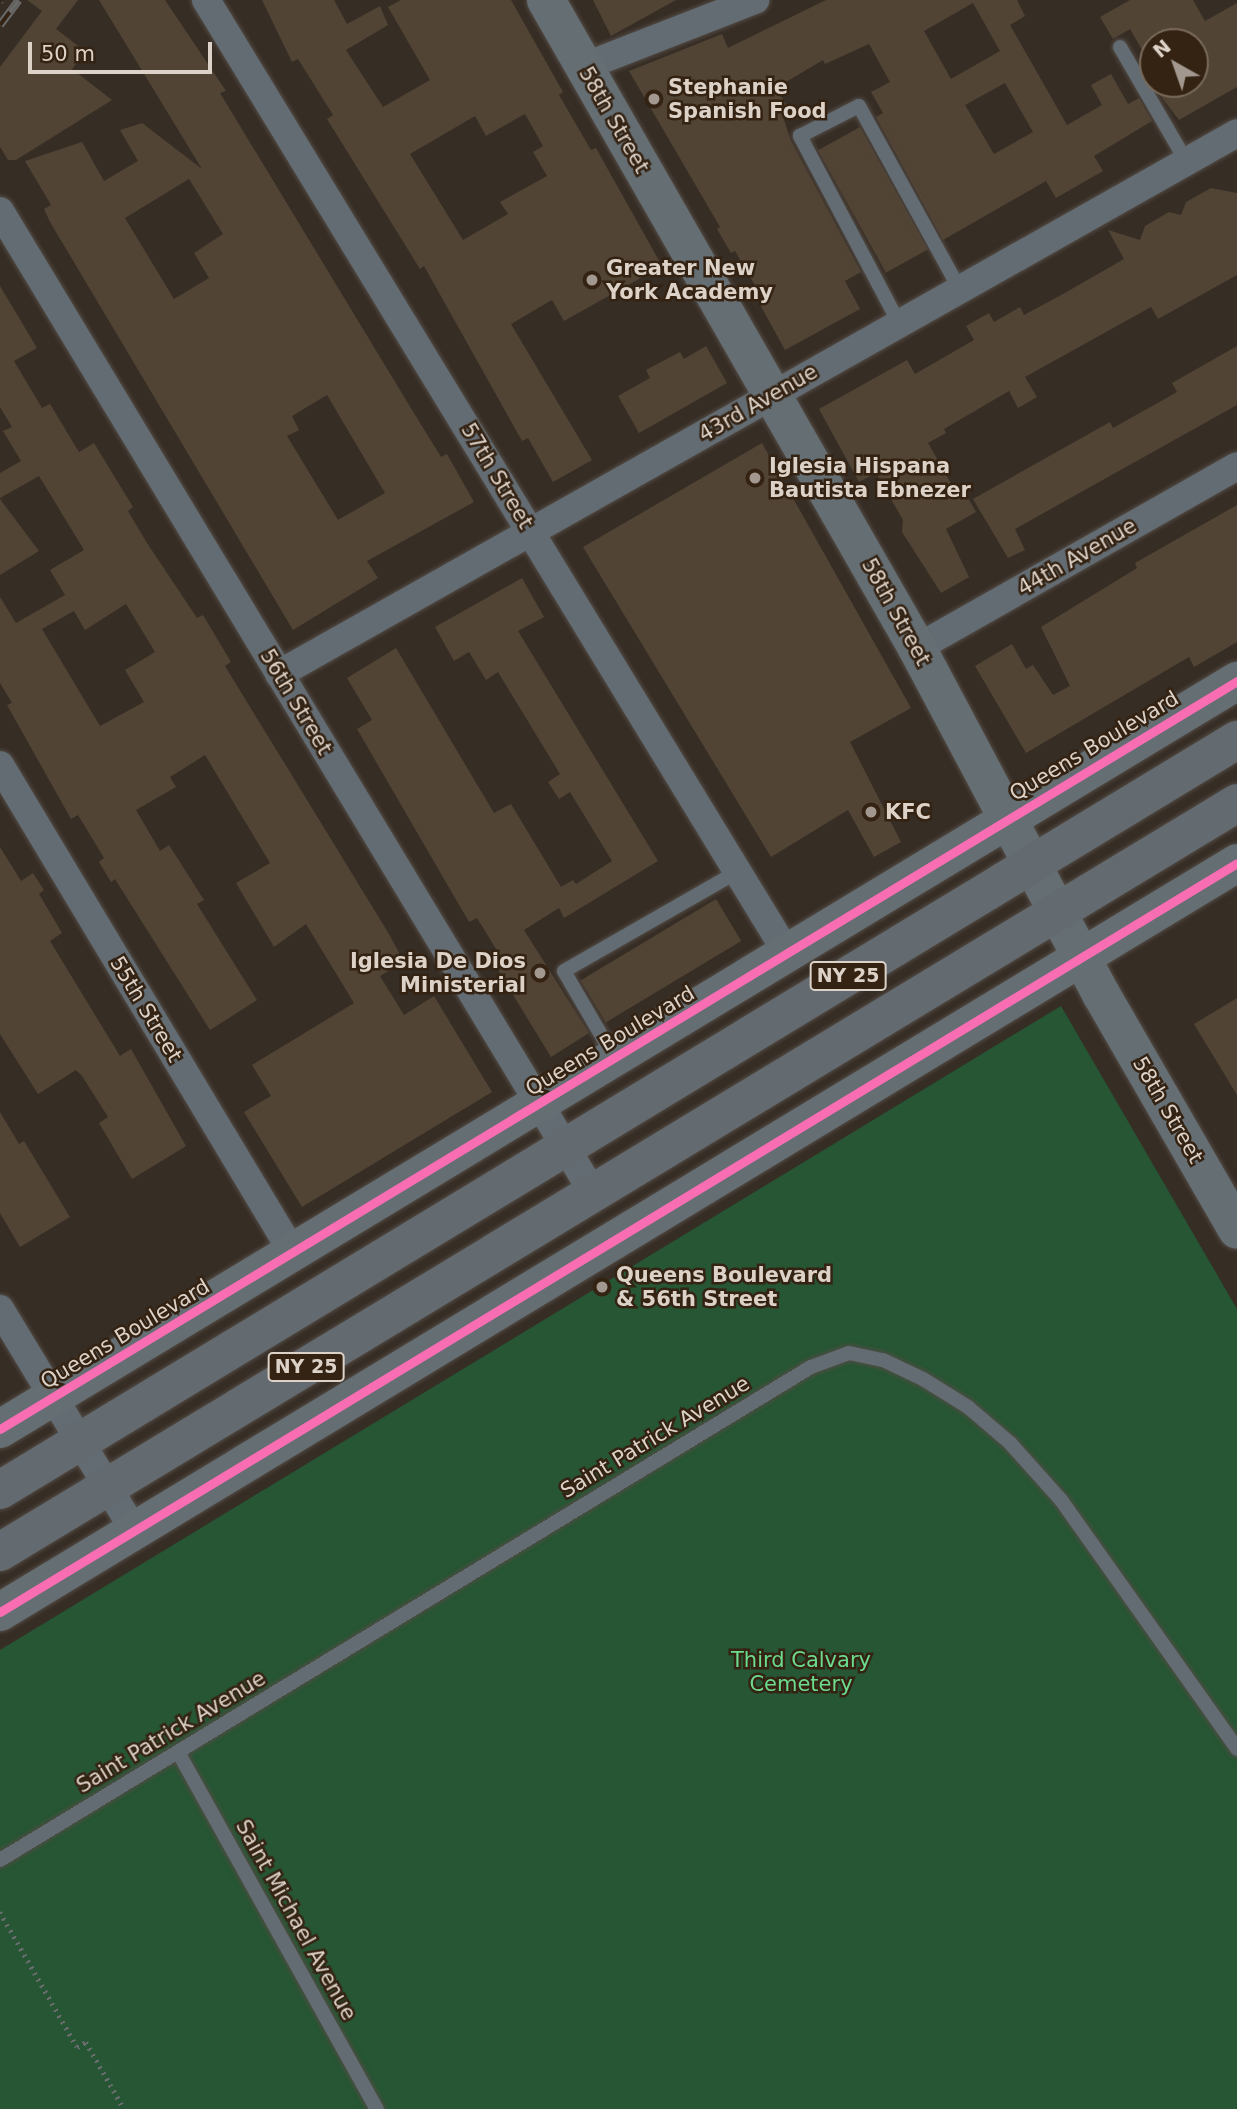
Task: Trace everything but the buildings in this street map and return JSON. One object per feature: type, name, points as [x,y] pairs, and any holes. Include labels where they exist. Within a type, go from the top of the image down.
[{"type":"main road","name":"NY 25","points":[[0,1490],[1237,740]]},
{"type":"main road","name":"NY 25","points":[[0,1552],[1237,803]]},
{"type":"street","name":"57th Street","points":[[206,0],[787,953]]},
{"type":"street","name":"58th Street","points":[[546,0],[917,648],[1083,957],[1237,1230]]},
{"type":"street","points":[[583,67],[755,0]]},
{"type":"street","name":"43rd Avenue","points":[[279,674],[1237,133]]},
{"type":"street","name":"56th Street","points":[[0,211],[593,1193]]},
{"type":"street","name":"44th Avenue","points":[[917,648],[1237,466]]},
{"type":"street","name":"Queens Boulevard","points":[[0,1429],[1237,681]]},
{"type":"street","name":"55th Street","points":[[0,765],[293,1253]]},
{"type":"street","points":[[0,1612],[1237,863]]},
{"type":"street","points":[[0,1309],[135,1532]]},
{"type":"lane","points":[[1120,47],[1186,161]]},
{"type":"lane","points":[[899,323],[800,136],[859,106],[960,290]]},
{"type":"lane","points":[[615,1058],[564,971],[737,872]]},
{"type":"lane","name":"Saint Patrick Avenue","points":[[0,1860],[811,1367],[849,1353],[883,1360],[923,1379],[968,1407],[1010,1443],[1061,1500],[1237,1749]]},
{"type":"lane","name":"Saint Michael Avenue","points":[[178,1752],[377,2109]]},
{"type":"path","points":[[0,1912],[77,2047],[86,2042],[124,2109]]},
{"type":"green space","name":"Third Calvary Cemetery","points":[[1061,1006],[1237,1309],[1237,2109],[0,2109],[0,1650]]},
{"type":"railway","points":[[0,25],[19,0]]},
{"type":"cycle path","points":[[0,1429],[1237,681]]},
{"type":"cycle path","points":[[0,1612],[1237,863]]},
{"type":"place","name":"Stephanie Spanish Food","points":[[654,99]]},
{"type":"place","name":"Greater New York Academy","points":[[592,280]]},
{"type":"place","name":"Iglesia Hispana Bautista Ebnezer","points":[[755,478]]},
{"type":"place","name":"KFC","points":[[871,812]]},
{"type":"place","name":"Iglesia De Dios Ministerial","points":[[540,973]]},
{"type":"place","name":"Queens Boulevard & 56th Street","points":[[602,1287]]}]
